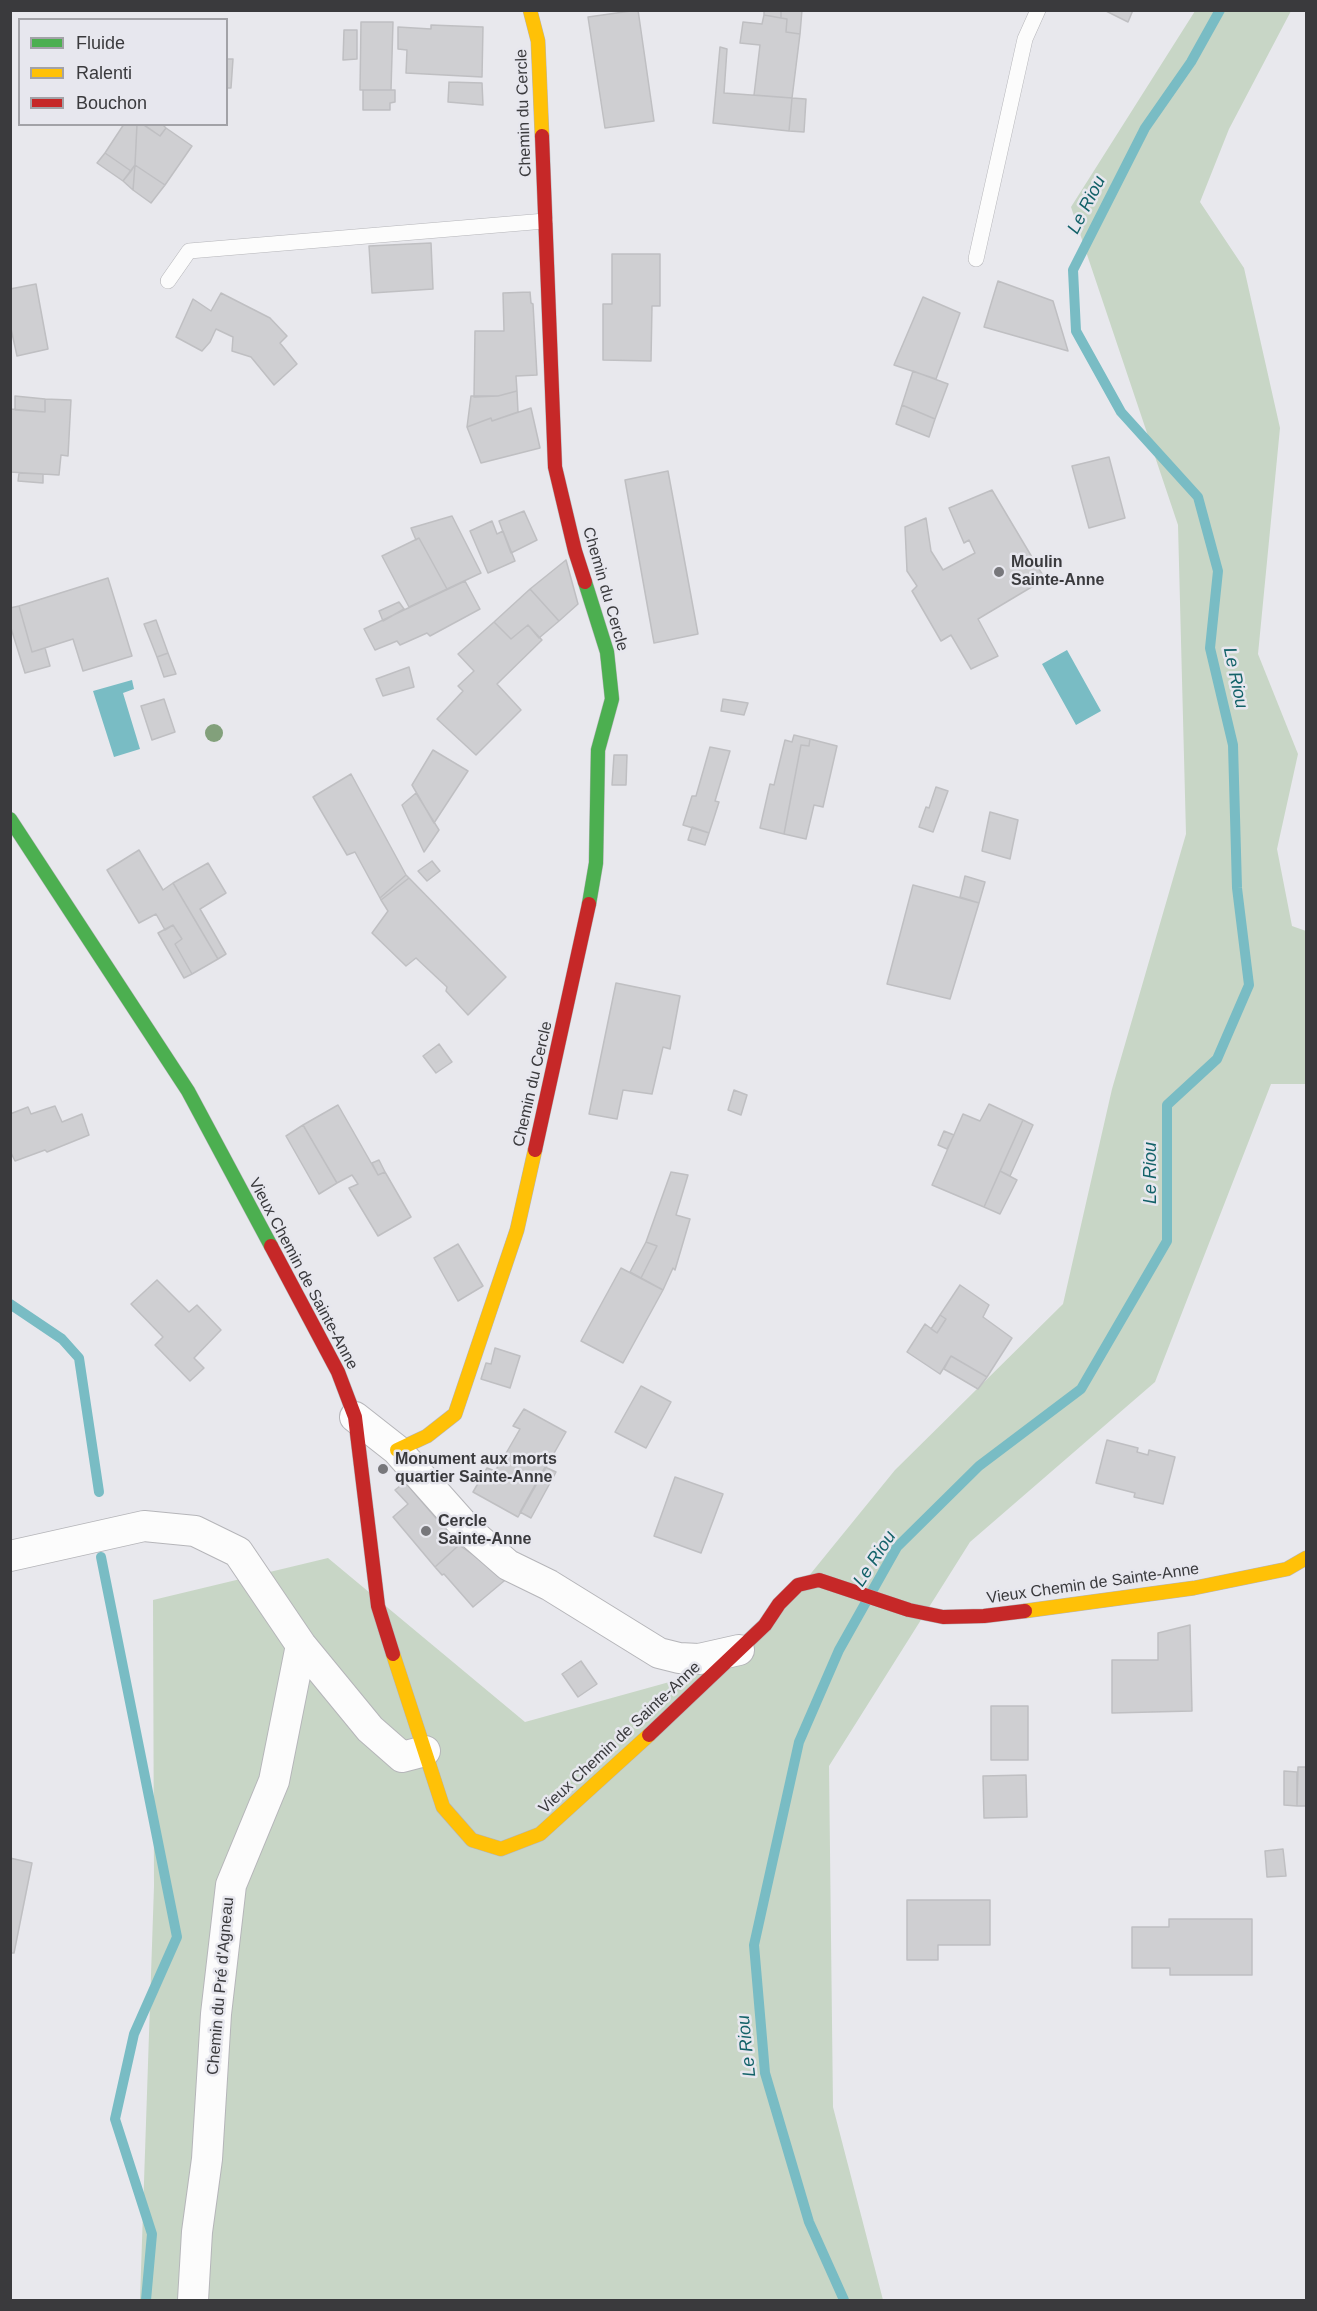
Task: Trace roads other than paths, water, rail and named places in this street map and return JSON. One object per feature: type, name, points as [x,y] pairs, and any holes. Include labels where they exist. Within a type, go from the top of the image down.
[{"type":"street","name":"Chemin du Cercle","points":[[397,1450],[427,1436],[455,1414],[517,1230],[586,923],[596,863],[597,750],[612,699],[608,652],[575,551],[555,466],[538,41],[530,10]]},
{"type":"street","name":"Vieux Chemin de Sainte-Anne","points":[[10,819],[188,1091],[338,1372],[355,1417],[378,1606],[443,1807],[472,1840],[501,1849],[540,1834],[608,1774],[765,1625],[779,1604],[798,1585],[819,1580],[909,1610],[943,1617],[1026,1611],[1194,1588],[1287,1569],[1306,1558]]},
{"type":"street","points":[[355,1417],[397,1450],[469,1531],[508,1565],[549,1585],[659,1653],[679,1658],[699,1659],[739,1650]]},
{"type":"street","points":[[10,1556],[144,1526],[195,1531],[238,1552],[301,1645],[370,1729],[402,1757],[425,1751]]},
{"type":"street","name":"Chemin du Pré d'Agneau","points":[[193,2301],[197,2232],[207,2159],[216,2014],[231,1885],[274,1780],[301,1645]]},
{"type":"lane","points":[[976,259],[1025,39],[1038,10]]},
{"type":"lane","points":[[168,281],[189,251],[545,221]]},
{"type":"water","points":[[1067,650],[1101,711],[1076,725],[1042,664]]},
{"type":"water","points":[[132,680],[134,689],[123,693],[140,749],[114,757],[93,691]]},
{"type":"waterway","name":"Le Riou","points":[[844,2300],[809,2222],[765,2073],[754,1945],[799,1742],[839,1650],[897,1547],[979,1466],[1081,1389],[1167,1241],[1167,1105],[1217,1059],[1249,985],[1237,888],[1233,745],[1210,648],[1218,571],[1198,497],[1121,412],[1076,331],[1073,270],[1145,128],[1191,62],[1220,10]]},
{"type":"waterway","points":[[10,1304],[62,1339],[79,1358],[99,1492]]},
{"type":"waterway","points":[[101,1557],[177,1937],[134,2034],[115,2119],[152,2234],[146,2300]]},
{"type":"place","name":"Moulin Sainte-Anne","points":[[999,572]]},
{"type":"place","name":"Monument aux morts quartier Sainte-Anne","points":[[383,1469]]},
{"type":"place","name":"Cercle Sainte-Anne","points":[[426,1531]]}]
